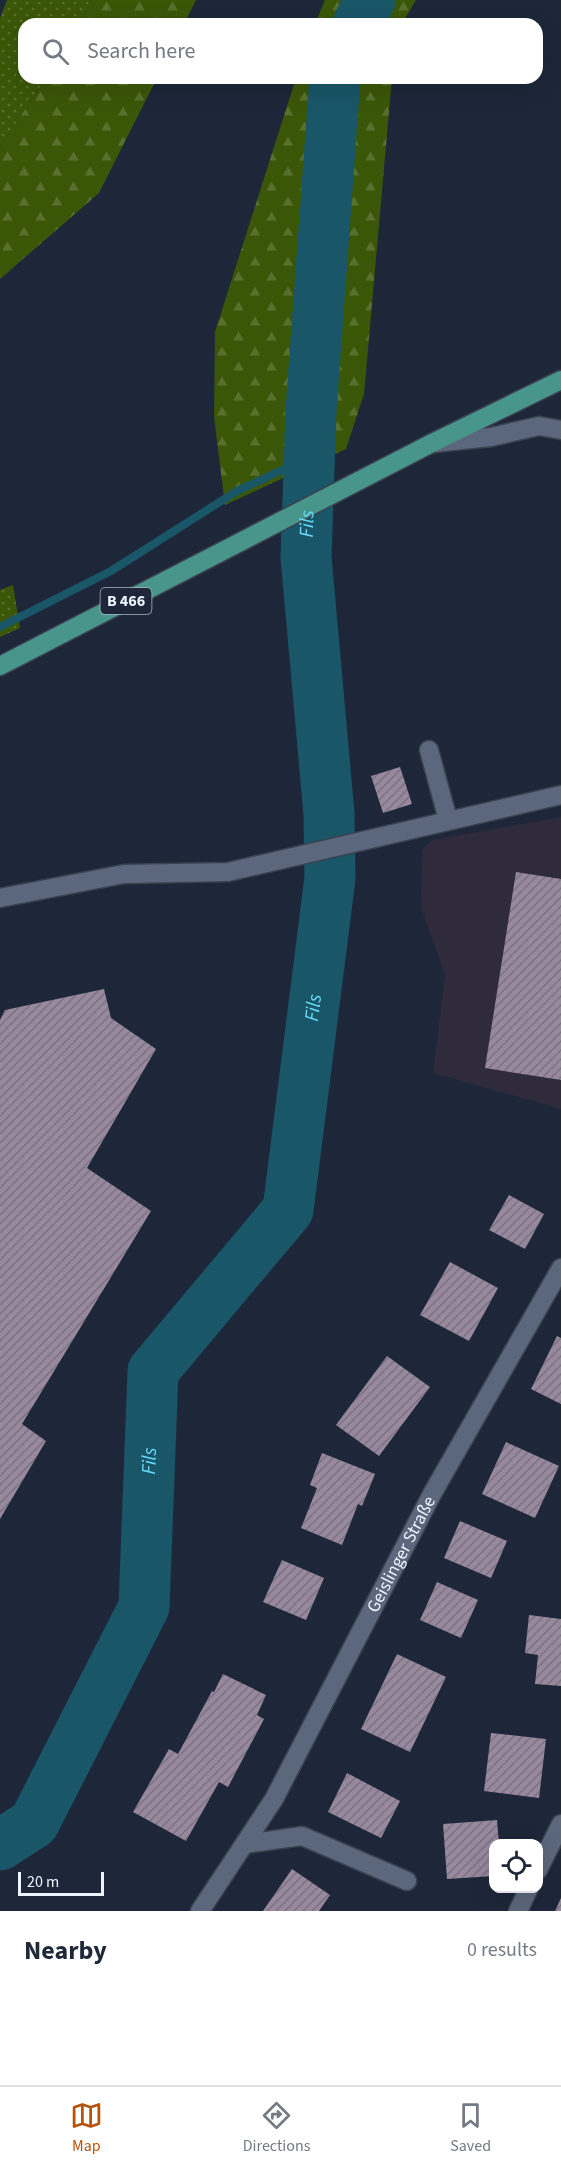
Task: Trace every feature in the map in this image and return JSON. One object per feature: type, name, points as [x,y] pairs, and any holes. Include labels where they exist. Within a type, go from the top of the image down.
[{"type":"main road","name":"B 466","points":[[0,666],[432,443],[561,380]]},
{"type":"street","points":[[432,443],[491,437],[539,426],[561,430]]},
{"type":"street","points":[[429,750],[448,820]]},
{"type":"street","points":[[0,898],[124,874],[228,872],[561,795]]},
{"type":"street","name":"Geislinger Straße","points":[[200,1911],[274,1799],[432,1494],[561,1268]]},
{"type":"street","points":[[543,1860],[561,1824]]},
{"type":"street","points":[[245,1844],[302,1836],[407,1881]]},
{"type":"street","points":[[518,1911],[527,1893]]},
{"type":"shaded area","points":[[561,817],[561,1109],[433,1073],[445,975],[421,907],[422,850],[432,840]]},
{"type":"green space","points":[[7,0],[92,0],[83,18],[18,18],[18,84],[42,84],[0,147],[0,18]]},
{"type":"green space","points":[[92,0],[196,0],[187,18],[83,18]]},
{"type":"green space","points":[[325,0],[416,0],[406,18],[318,18]]},
{"type":"green space","points":[[42,84],[154,84],[99,193],[0,279],[0,147]]},
{"type":"green space","points":[[294,84],[391,84],[364,394],[346,449],[225,505],[214,417],[215,332]]},
{"type":"green space","points":[[13,585],[20,628],[0,637],[0,590]]},
{"type":"building","points":[[400,767],[412,804],[383,813],[371,776]]},
{"type":"building","points":[[516,872],[561,879],[561,1080],[485,1068]]},
{"type":"building","points":[[104,989],[111,1018],[156,1049],[87,1168],[151,1211],[22,1424],[46,1441],[0,1519],[0,1020],[5,1010]]},
{"type":"building","points":[[509,1195],[544,1214],[525,1249],[489,1230]]},
{"type":"building","points":[[450,1262],[498,1288],[469,1341],[420,1315]]},
{"type":"building","points":[[557,1336],[561,1338],[561,1404],[531,1389]]},
{"type":"building","points":[[387,1356],[430,1387],[379,1456],[336,1425]]},
{"type":"building","points":[[506,1442],[559,1466],[535,1518],[482,1494]]},
{"type":"building","points":[[322,1453],[375,1474],[362,1506],[358,1504],[342,1545],[301,1528],[317,1488],[310,1485]]},
{"type":"building","points":[[460,1521],[507,1541],[491,1578],[444,1558]]},
{"type":"building","points":[[282,1560],[324,1578],[306,1620],[263,1602]]},
{"type":"building","points":[[437,1582],[478,1600],[461,1638],[420,1620]]},
{"type":"building","points":[[529,1615],[561,1619],[561,1686],[535,1684],[538,1655],[525,1653]]},
{"type":"building","points":[[397,1654],[446,1677],[410,1752],[361,1729]]},
{"type":"building","points":[[223,1674],[266,1695],[257,1715],[264,1719],[228,1787],[219,1782],[186,1841],[133,1812],[169,1749],[178,1754]]},
{"type":"building","points":[[491,1733],[546,1739],[539,1798],[484,1791]]},
{"type":"building","points":[[347,1773],[400,1801],[381,1838],[328,1812]]},
{"type":"building","points":[[497,1820],[499,1839],[489,1839],[489,1876],[447,1879],[443,1824]]},
{"type":"building","points":[[292,1869],[330,1895],[319,1911],[263,1911]]},
{"type":"building","points":[[561,1898],[561,1911],[555,1911]]},
{"type":"waterway","name":"Fils","points":[[361,18],[370,0]]},
{"type":"waterway","name":"Fils","points":[[0,1845],[34,1823],[144,1607],[153,1371],[288,1210],[330,878],[329,814],[306,557],[311,411],[335,84]]},
{"type":"waterway","points":[[0,627],[111,571],[237,491],[310,457]]}]
